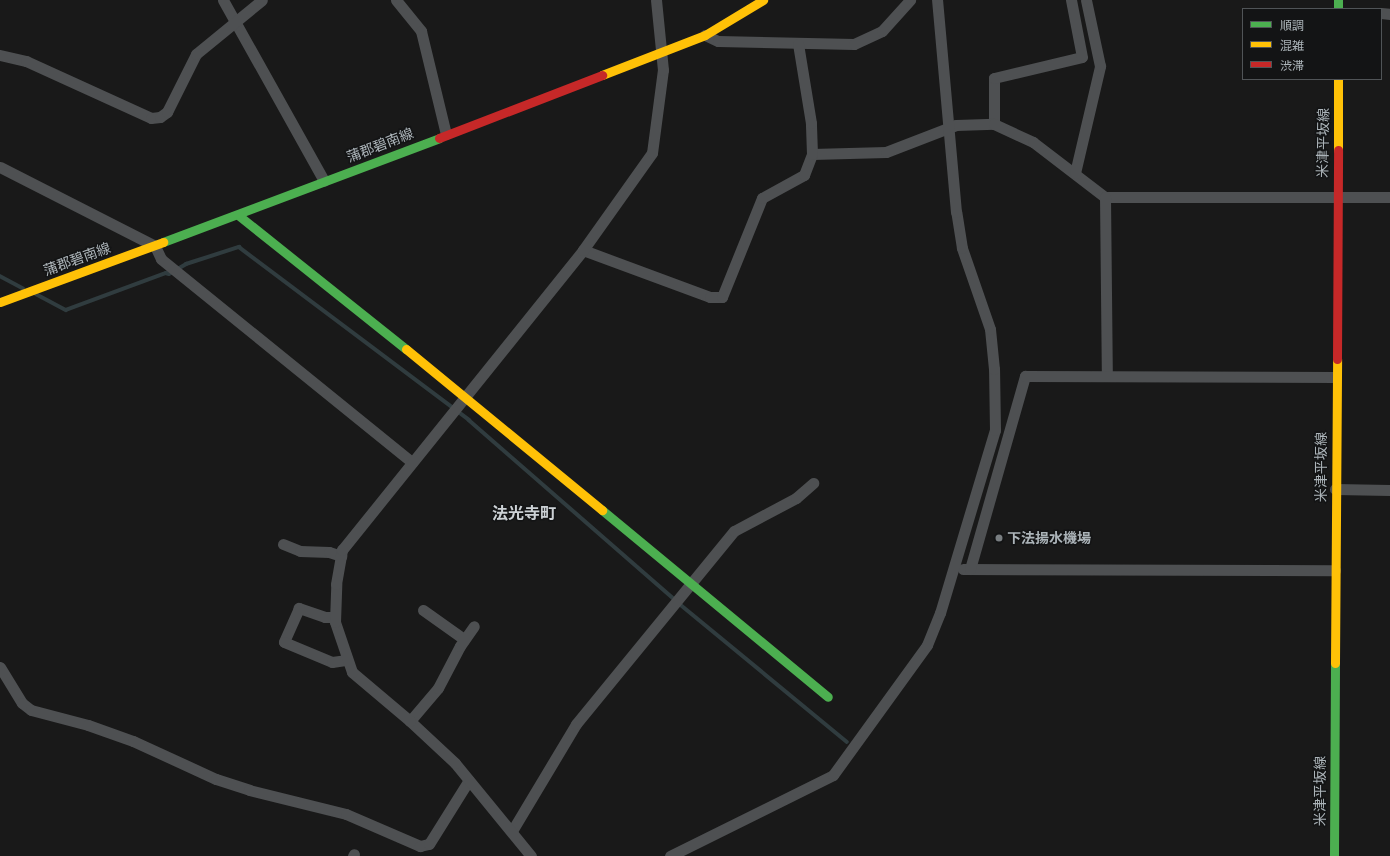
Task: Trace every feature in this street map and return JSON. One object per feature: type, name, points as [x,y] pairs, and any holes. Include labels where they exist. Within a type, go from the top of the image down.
[{"type":"main road","name":"蒲郡碧南線","points":[[0,302],[238,215],[705,35],[763,0]]},
{"type":"main road","name":"米津平坂線","points":[[1334,856],[1338,80]]},
{"type":"main road","points":[[238,215],[466,397],[828,697]]},
{"type":"street","points":[[223,0],[237,21],[324,181]]},
{"type":"street","points":[[0,55],[26,61],[151,118],[160,117],[167,112],[196,54],[262,0]]},
{"type":"street","points":[[396,0],[421,31],[446,134]]},
{"type":"street","points":[[531,856],[469,780],[410,721],[352,672],[347,660],[335,617],[336,584],[342,550],[466,397],[496,356],[583,250],[652,153],[663,70],[656,0]]},
{"type":"street","points":[[705,35],[718,41],[798,44],[854,44],[872,38],[910,0]]},
{"type":"street","points":[[670,856],[822,781],[840,768],[878,710],[927,645],[940,613],[995,430],[994,369],[990,330],[962,248],[956,212],[950,129],[937,0]]},
{"type":"street","points":[[994,124],[994,78],[1082,57],[1071,0]]},
{"type":"street","points":[[1074,174],[1100,66],[1086,0]]},
{"type":"street","points":[[583,250],[710,297],[722,297],[762,198],[804,175],[812,154],[811,123],[798,44]]},
{"type":"street","points":[[812,154],[886,152],[950,129],[956,125],[994,124],[1033,142],[1106,197],[1390,197]]},
{"type":"street","points":[[0,167],[155,246],[161,259],[412,462]]},
{"type":"street","points":[[1106,197],[1106,374]]},
{"type":"street","points":[[970,569],[1025,376],[1106,374],[1336,377]]},
{"type":"street","points":[[512,831],[576,724],[734,531],[796,498],[813,483]]},
{"type":"street","points":[[1335,489],[1390,490]]},
{"type":"street","points":[[283,544],[300,552],[329,552],[341,556]]},
{"type":"street","points":[[953,569],[1335,570]]},
{"type":"street","points":[[335,617],[325,618],[299,608],[284,642],[332,662],[347,660]]},
{"type":"street","points":[[423,610],[464,639]]},
{"type":"street","points":[[410,721],[438,688],[464,639],[474,626]]},
{"type":"street","points":[[0,667],[22,703],[31,710],[88,725],[133,741],[229,783],[346,814],[420,846],[428,844],[469,780]]},
{"type":"street","points":[[692,845],[696,856]]},
{"type":"waterway","points":[[36,294],[66,310],[166,273],[169,274],[186,264],[239,247],[469,420],[681,605],[847,742]]},
{"type":"waterway","points":[[0,276],[23,288]]},
{"type":"traffic: fast","points":[[1338,0],[1338,8]]},
{"type":"traffic: fast","points":[[163,242],[439,138]]},
{"type":"traffic: fast","points":[[238,215],[406,349]]},
{"type":"traffic: fast","points":[[602,510],[828,697]]},
{"type":"traffic: fast","points":[[1334,856],[1335,663]]},
{"type":"traffic: slow","points":[[602,75],[705,35],[763,0]]},
{"type":"traffic: slow","points":[[1338,80],[1338,150]]},
{"type":"traffic: slow","points":[[0,302],[163,242]]},
{"type":"traffic: slow","points":[[406,349],[602,510]]},
{"type":"traffic: slow","points":[[1335,663],[1337,359]]},
{"type":"traffic: jam","points":[[439,138],[602,75]]},
{"type":"traffic: jam","points":[[1337,359],[1338,150]]},
{"type":"place","name":"下法揚水機場","points":[[999,538]]},
{"type":"district","name":"法光寺町","points":[[524,514]]}]
